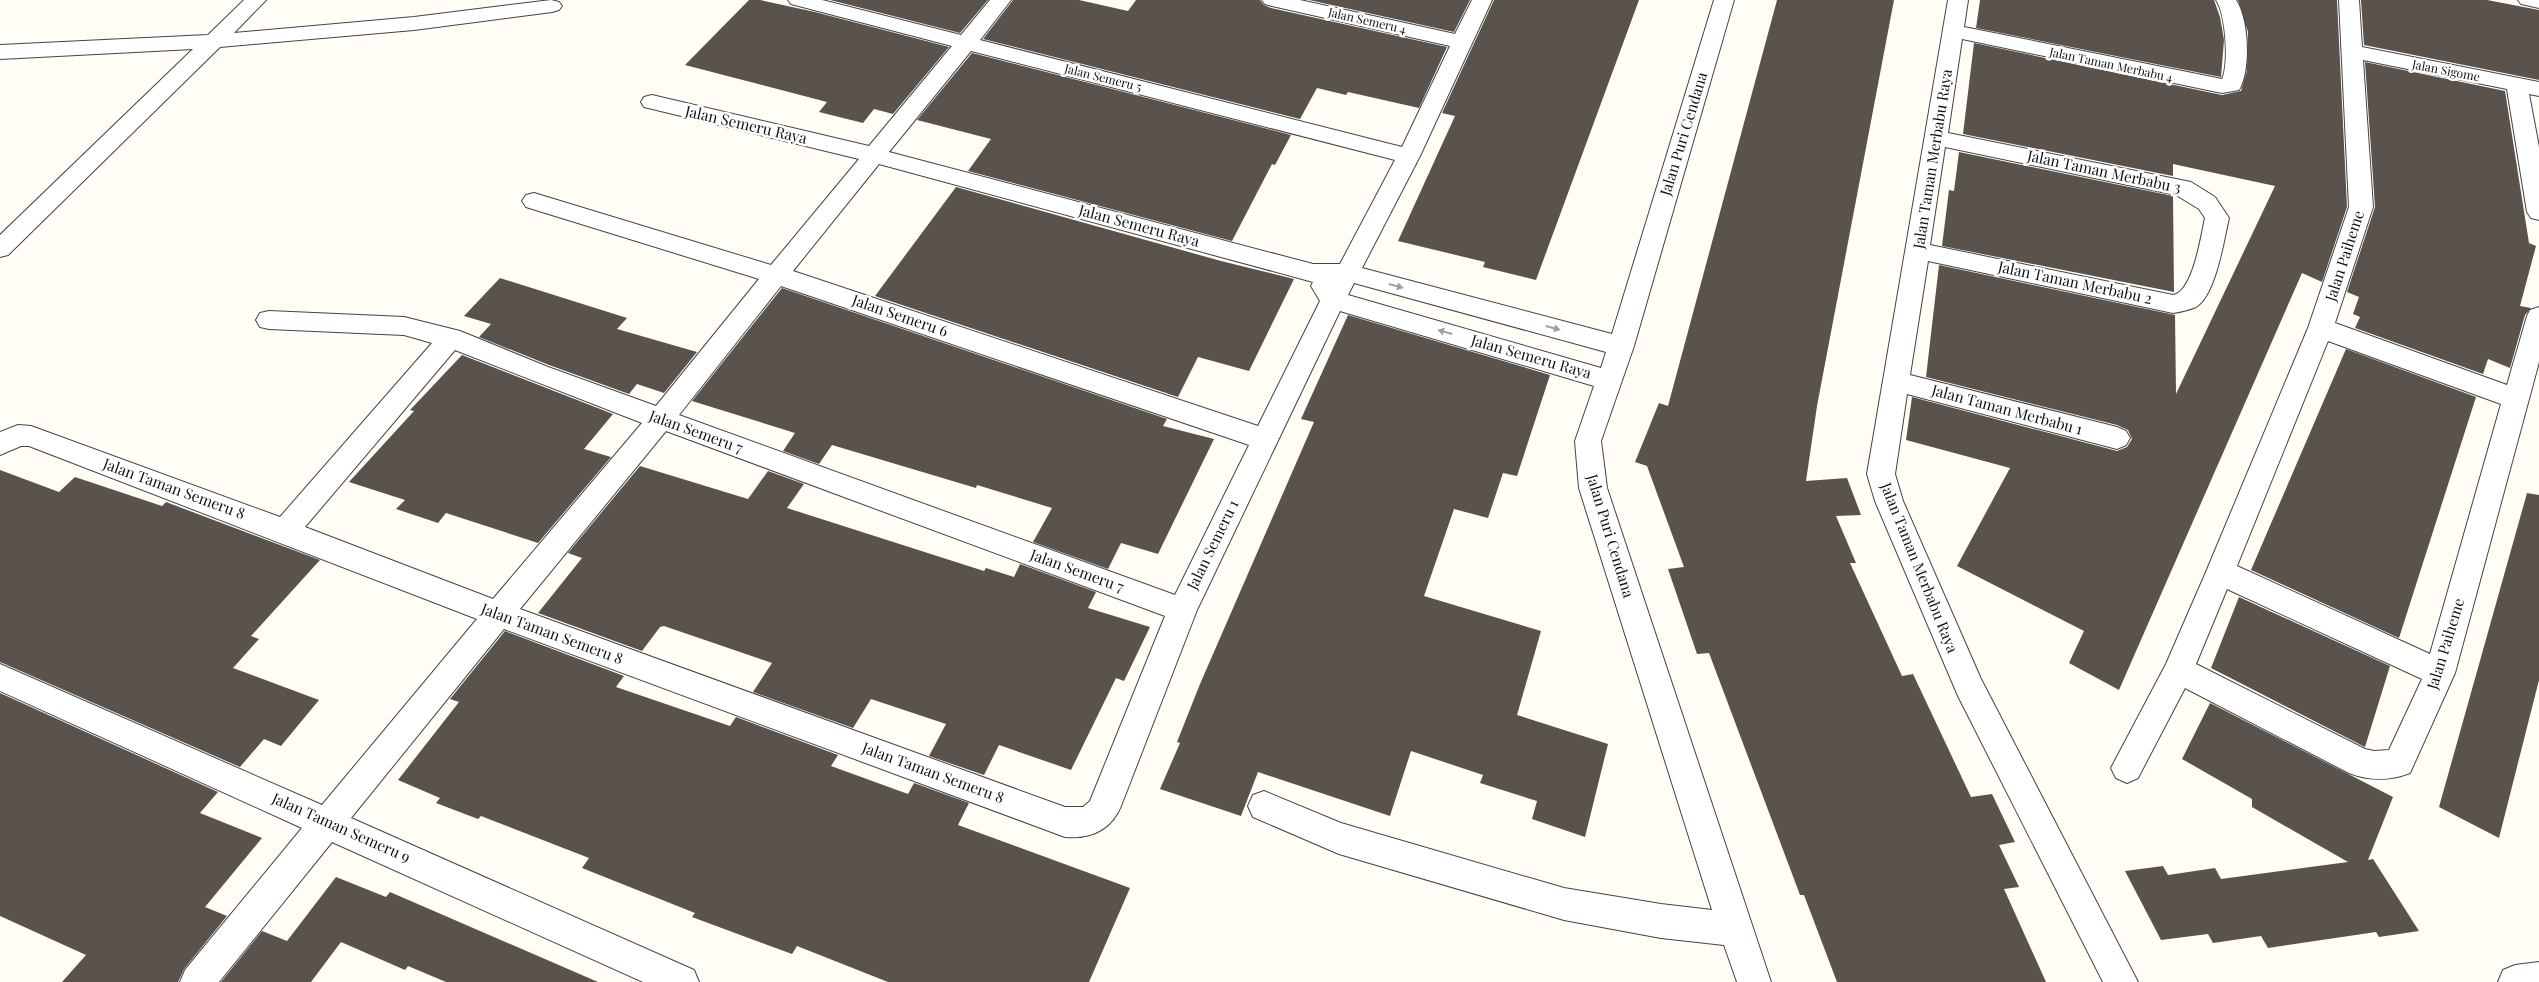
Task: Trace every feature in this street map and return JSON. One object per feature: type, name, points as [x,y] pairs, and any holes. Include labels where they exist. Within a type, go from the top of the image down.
[{"type":"street","points":[[0,249],[32,221],[211,42],[256,0]]},
{"type":"street","name":"Jalan Semeru 5","points":[[798,0],[1409,156]]},
{"type":"street","points":[[197,982],[498,614],[661,419],[1001,0]]},
{"type":"street","name":"Jalan Semeru 4","points":[[1272,0],[1461,42]]},
{"type":"street","name":"Jalan Semeru 1","points":[[1090,822],[1099,815],[1105,806],[1182,610],[1333,300],[1349,273],[1409,156],[1482,0]]},
{"type":"street","name":"Jalan Puri Cendana","points":[[1724,0],[1621,346],[1588,441],[1588,454],[1593,488],[1735,929],[1754,982]]},
{"type":"street","name":"Jalan Taman Merbabu Raya","points":[[1958,0],[1898,382],[1881,474],[1889,501],[1969,686],[2121,982]]},
{"type":"street","name":"Jalan Taman Merbabu 4","points":[[1952,31],[2216,86],[2231,84],[2234,80],[2235,45],[2231,5],[2226,0]]},
{"type":"street","name":"Jalan Paiheme","points":[[2127,768],[2179,670],[2220,572],[2321,328],[2361,208],[2354,52],[2349,0]]},
{"type":"street","points":[[2528,0],[2539,2]]},
{"type":"street","points":[[0,52],[211,42],[480,16],[552,6]]},
{"type":"street","name":"Jalan Sigome","points":[[2354,52],[2539,89]]},
{"type":"street","points":[[2517,85],[2539,212]]},
{"type":"street","name":"Jalan Semeru Raya","points":[[652,102],[874,155],[1313,273],[1349,273]]},
{"type":"street","name":"Jalan Taman Merbabu 3","points":[[1936,138],[2188,190],[2207,203],[2216,214],[2217,218],[2207,260]]},
{"type":"street","name":"Jalan Semeru 6","points":[[534,202],[776,275],[1264,439]]},
{"type":"street","name":"Jalan Taman Merbabu 2","points":[[1918,251],[2173,304],[2190,298],[2207,260]]},
{"type":"street","points":[[1313,273],[1333,300]]},
{"type":"street","points":[[1349,273],[1621,346]]},
{"type":"street","name":"Jalan Semeru Raya","points":[[1333,300],[1609,380]]},
{"type":"street","name":"Jalan Paiheme","points":[[2179,670],[2360,763],[2374,766],[2399,763],[2440,674],[2514,398],[2539,316]]},
{"type":"street","name":"Jalan Semeru 7","points":[[269,320],[404,326],[451,338],[538,374],[1182,610]]},
{"type":"street","points":[[2321,328],[2514,398]]},
{"type":"street","points":[[285,531],[451,338]]},
{"type":"street","name":"Jalan Taman Merbabu 1","points":[[1898,382],[2116,438]]},
{"type":"street","name":"Jalan Taman Semeru 8","points":[[9,440],[31,436],[285,531],[498,614],[1065,822],[1090,822]]},
{"type":"street","points":[[2220,572],[2440,674]]},
{"type":"street","name":"Jalan Taman Semeru 9","points":[[0,677],[328,822],[682,982]]},
{"type":"street","points":[[1264,806],[1339,838],[1564,904],[1661,922],[1735,929]]},
{"type":"street","points":[[2515,982],[2539,979]]},
{"type":"building","points":[[749,0],[760,0],[815,12],[949,47],[893,114],[874,109],[863,123],[819,112],[827,102],[685,65]]},
{"type":"building","points":[[830,0],[988,0],[960,33]]},
{"type":"building","points":[[1013,0],[1079,0],[1128,11],[1136,0],[1260,0],[1264,5],[1271,8],[1447,47],[1419,108],[1348,92],[1346,95],[1317,88],[1300,119],[983,39]]},
{"type":"building","points":[[1309,0],[1470,0],[1454,32]]},
{"type":"building","points":[[1494,0],[1639,0],[1536,280],[1483,267],[1485,262],[1398,241],[1455,116],[1442,113]]},
{"type":"building","points":[[1777,0],[1894,0],[1817,406],[1806,481],[1847,478],[1861,515],[1836,516],[1856,563],[1850,563],[1902,676],[1913,674],[1971,797],[1992,794],[2015,842],[1999,845],[2019,887],[2004,889],[2046,982],[1837,982],[1804,895],[1800,895],[1709,653],[1697,654],[1668,569],[1684,567],[1647,466],[1635,462],[1659,403],[1668,406]]},
{"type":"building","points":[[1980,0],[2214,0],[2220,17],[2224,40],[2221,77],[1976,28]]},
{"type":"building","points":[[2238,0],[2337,0],[2347,207],[2322,282],[2302,273],[2119,690],[2069,663],[2084,631],[1957,566],[2010,468],[1906,440],[1912,397],[2117,451],[2127,447],[2132,439],[2128,430],[2117,425],[1926,377],[1939,265],[2175,315],[2176,394],[2275,186],[2173,164],[2173,176],[1963,134],[1974,43],[2222,95],[2241,91],[2247,71],[2248,32]]},
{"type":"building","points":[[2361,0],[2487,0],[2539,10],[2539,80],[2364,45]]},
{"type":"building","points":[[972,53],[1291,135],[1275,165],[1272,164],[1232,241],[968,171],[991,139],[917,120]]},
{"type":"building","points":[[2365,62],[2505,91],[2529,243],[2536,246],[2520,306],[2531,308],[2525,315],[2510,368],[2488,359],[2483,374],[2355,328],[2360,317],[2353,314],[2359,297],[2347,292],[2375,207]]},
{"type":"building","points":[[1959,152],[2173,196],[2174,292],[1942,246],[1949,190],[1954,191]]},
{"type":"building","points":[[956,187],[1221,261],[1294,279],[1249,371],[1198,357],[1178,397],[875,296]]},
{"type":"building","points":[[500,278],[627,318],[617,329],[697,352],[664,393],[637,384],[629,394],[549,365],[479,337],[491,324],[464,316]]},
{"type":"building","points":[[782,288],[1167,419],[1163,426],[1214,439],[1158,554],[1121,543],[1108,569],[1033,542],[1052,508],[977,485],[976,488],[832,445],[819,464],[783,451],[795,433],[692,401]]},
{"type":"building","points":[[1348,315],[1550,375],[1517,476],[1503,473],[1488,518],[1454,509],[1424,596],[1541,631],[1517,715],[1608,744],[1585,837],[1532,819],[1537,801],[1480,783],[1483,775],[1411,751],[1390,816],[1258,772],[1241,816],[1160,789],[1180,743],[1177,742],[1200,684],[1314,422],[1301,419]]},
{"type":"building","points":[[2346,349],[2476,397],[2399,638],[2251,570]]},
{"type":"building","points":[[462,355],[613,414],[584,449],[611,457],[538,543],[446,513],[438,523],[396,509],[405,500],[349,482],[414,411],[410,410]]},
{"type":"building","points":[[640,466],[748,499],[768,471],[804,484],[787,508],[984,571],[986,568],[1014,577],[1020,564],[1096,592],[1088,608],[1150,627],[1124,681],[1116,678],[1071,770],[999,745],[984,775],[929,756],[946,724],[871,699],[853,728],[753,692],[772,663],[664,626],[660,627],[642,651],[538,613],[582,558],[568,553]]},
{"type":"building","points":[[0,470],[59,492],[75,477],[162,506],[166,502],[320,560],[251,636],[259,639],[233,668],[319,700],[281,746],[264,739],[240,767],[0,662]]},
{"type":"building","points":[[2527,493],[2539,495],[2539,680],[2499,838],[2439,807]]},
{"type":"building","points":[[2239,597],[2390,666],[2365,747],[2211,668]]},
{"type":"building","points":[[505,631],[624,676],[616,687],[730,726],[736,717],[838,755],[831,766],[908,794],[914,783],[969,803],[958,825],[1130,888],[1089,982],[888,982],[797,946],[792,954],[692,917],[695,913],[582,868],[589,858],[481,816],[478,819],[436,803],[440,798],[398,780],[459,702],[450,699]]},
{"type":"building","points":[[0,693],[218,792],[200,813],[262,838],[205,907],[227,916],[184,969],[178,982],[62,982],[86,955],[0,916]]},
{"type":"building","points":[[2210,703],[2393,797],[2368,860],[2373,859],[2419,931],[2379,937],[2376,932],[2268,948],[2261,936],[2213,943],[2208,934],[2161,940],[2125,871],[2163,866],[2168,875],[2215,868],[2221,879],[2348,862],[2252,807],[2252,799],[2182,759]]},
{"type":"building","points":[[336,877],[386,897],[390,892],[598,982],[446,982],[408,966],[405,970],[341,942],[311,982],[221,982],[262,931],[287,941]]}]
